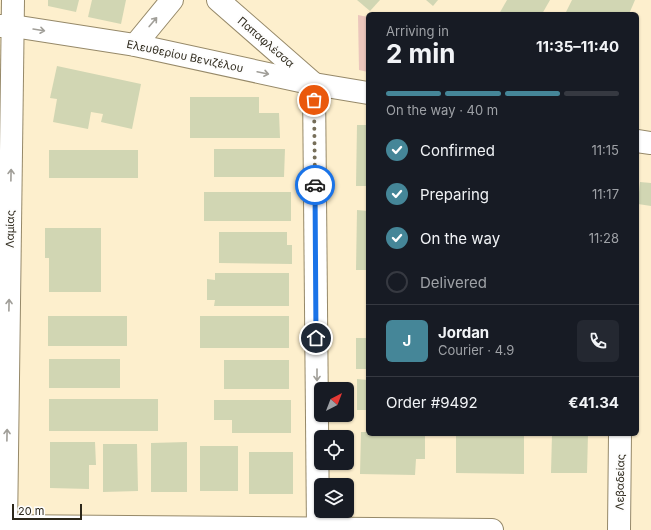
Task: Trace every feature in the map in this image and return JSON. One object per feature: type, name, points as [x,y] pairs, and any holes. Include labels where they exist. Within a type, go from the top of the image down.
[{"type":"street","name":"Λαμίας","points":[[4,527],[6,26],[13,0]]},
{"type":"street","points":[[135,45],[172,0]]},
{"type":"street","name":"Παπαφλέσσα","points":[[218,0],[314,84]]},
{"type":"street","name":"Ελευθερίου Βενιζέλου","points":[[6,26],[135,45],[314,84],[366,93]]},
{"type":"street","points":[[314,84],[318,529]]},
{"type":"street","points":[[639,141],[651,143]]},
{"type":"street","name":"Λεβαδείας","points":[[619,530],[620,436]]},
{"type":"street","points":[[4,527],[492,530]]},
{"type":"shaded area","points":[[358,15],[366,17],[366,72],[359,70]]},
{"type":"building","points":[[48,0],[79,0],[76,12],[48,6]]},
{"type":"building","points":[[92,0],[126,0],[121,24],[88,17]]},
{"type":"building","points":[[357,0],[380,0],[370,11]]},
{"type":"building","points":[[426,0],[438,0],[433,6]]},
{"type":"building","points":[[507,0],[550,0],[543,12],[500,12]]},
{"type":"building","points":[[572,0],[635,0],[630,12],[566,12]]},
{"type":"building","points":[[57,66],[141,84],[132,129],[101,122],[103,114],[91,112],[88,129],[53,122],[57,99],[50,98]]},
{"type":"building","points":[[190,97],[259,97],[259,113],[279,113],[280,138],[190,138]]},
{"type":"building","points":[[357,125],[366,125],[366,186],[356,186]]},
{"type":"building","points":[[214,149],[285,149],[284,177],[214,177]]},
{"type":"building","points":[[49,150],[138,150],[138,178],[49,178]]},
{"type":"building","points":[[640,182],[651,183],[651,206],[639,204]]},
{"type":"building","points":[[204,192],[291,192],[291,221],[204,221]]},
{"type":"building","points":[[357,210],[366,211],[366,270],[356,270]]},
{"type":"building","points":[[45,228],[101,228],[101,292],[49,292],[49,258],[45,258]]},
{"type":"building","points":[[219,232],[287,232],[287,245],[292,245],[292,264],[219,263]]},
{"type":"building","points":[[215,273],[289,273],[289,306],[214,306],[215,300],[207,300],[207,279],[215,280]]},
{"type":"building","points":[[48,316],[127,316],[127,346],[48,346]]},
{"type":"building","points":[[200,316],[289,316],[289,348],[200,348]]},
{"type":"building","points":[[356,338],[366,338],[366,369],[356,369]]},
{"type":"building","points":[[49,359],[120,359],[120,388],[49,388]]},
{"type":"building","points":[[224,360],[289,360],[289,389],[224,389]]},
{"type":"building","points":[[357,379],[366,380],[366,410],[357,410]]},
{"type":"building","points":[[49,399],[158,399],[158,431],[49,431]]},
{"type":"building","points":[[214,400],[291,400],[291,433],[232,433],[232,420],[214,420]]},
{"type":"building","points":[[361,432],[366,432],[366,436],[425,436],[425,459],[416,459],[415,475],[360,474]]},
{"type":"building","points":[[456,436],[524,436],[524,474],[456,473]]},
{"type":"building","points":[[552,436],[588,436],[587,473],[551,473]]},
{"type":"building","points":[[50,442],[95,442],[96,465],[89,465],[89,489],[50,488]]},
{"type":"building","points":[[187,442],[187,492],[151,492],[151,443]]},
{"type":"building","points":[[103,444],[137,444],[138,491],[103,492]]},
{"type":"building","points":[[200,446],[238,446],[238,491],[200,491]]},
{"type":"building","points":[[249,452],[293,452],[293,494],[249,494]]},
{"type":"way so far","points":[[314,100],[315,185]]},
{"type":"route","points":[[315,185],[316,338]]}]
